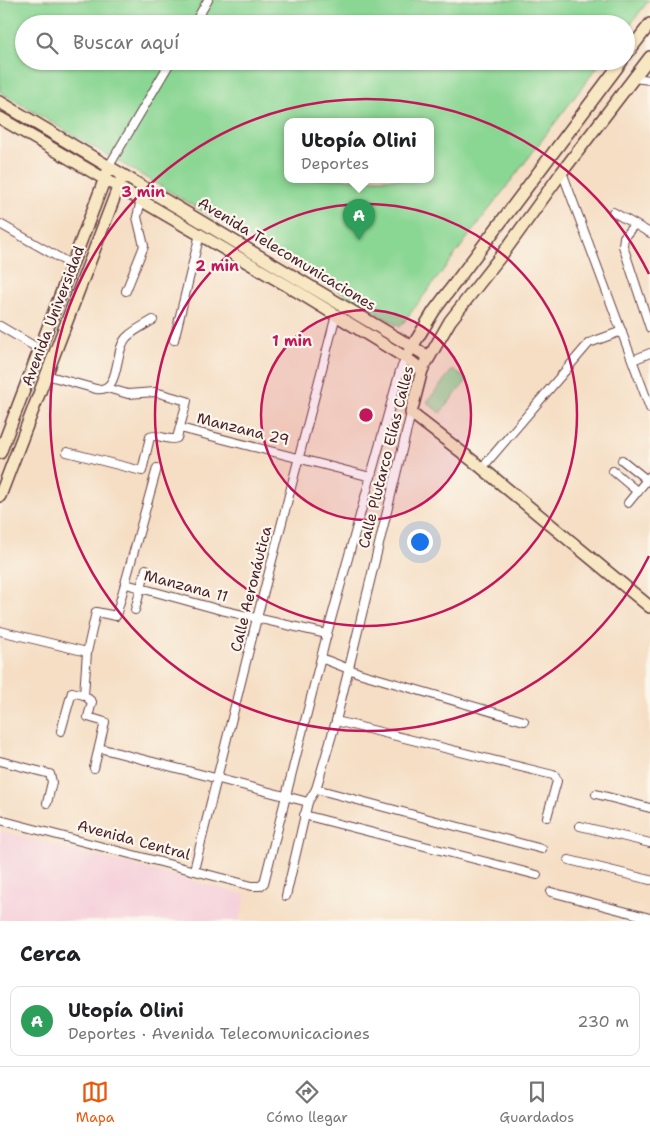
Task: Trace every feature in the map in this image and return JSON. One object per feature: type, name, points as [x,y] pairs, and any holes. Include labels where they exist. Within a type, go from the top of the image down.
[{"type":"street","points":[[199,15],[208,0]]},
{"type":"street","points":[[635,43],[650,24]]},
{"type":"street","name":"Calle Plutarco Elías Calles","points":[[286,896],[304,815],[308,802],[316,789],[336,721],[422,370],[450,321],[650,57]]},
{"type":"street","points":[[109,166],[167,70]]},
{"type":"street","name":"Calle Plutarco Elías Calles","points":[[260,886],[266,878],[327,634],[400,371],[412,346],[434,311],[615,70]]},
{"type":"street","points":[[634,78],[650,80]]},
{"type":"street","name":"Avenida Telecomunicaciones","points":[[0,102],[429,357]]},
{"type":"street","name":"Avenida Telecomunicaciones","points":[[0,118],[336,315],[422,370]]},
{"type":"street","name":"Avenida Universidad","points":[[0,453],[4,430],[39,349],[109,166]]},
{"type":"street","points":[[562,172],[633,360],[646,387],[650,408]]},
{"type":"street","name":"Avenida Universidad","points":[[0,496],[123,174]]},
{"type":"street","points":[[126,291],[143,248],[137,217],[141,200]]},
{"type":"street","points":[[613,212],[650,233]]},
{"type":"street","points":[[0,224],[72,266]]},
{"type":"street","points":[[634,225],[624,237],[623,246],[650,328]]},
{"type":"street","points":[[174,340],[200,234]]},
{"type":"street","name":"Calle Aeronáutica","points":[[194,870],[336,315]]},
{"type":"street","points":[[107,388],[113,379],[122,344],[127,337],[153,320]]},
{"type":"street","points":[[0,326],[39,349]]},
{"type":"street","points":[[482,468],[589,343],[622,331]]},
{"type":"street","points":[[633,360],[650,353]]},
{"type":"street","points":[[46,375],[96,389],[102,390],[107,388],[128,394],[155,392],[187,401],[178,436],[175,440],[155,435],[150,437],[142,471],[67,452]]},
{"type":"street","points":[[412,413],[482,468],[650,607]]},
{"type":"street","name":"Manzana 29","points":[[180,428],[371,477]]},
{"type":"street","points":[[622,460],[648,478],[628,503]]},
{"type":"street","points":[[84,695],[88,652],[96,612],[116,616],[157,468]]},
{"type":"street","points":[[613,471],[638,492]]},
{"type":"street","points":[[135,610],[146,569]]},
{"type":"street","name":"Manzana 11","points":[[126,584],[217,609],[327,634]]},
{"type":"street","points":[[0,631],[88,652]]},
{"type":"street","points":[[321,658],[359,673],[524,721]]},
{"type":"street","points":[[61,731],[72,692],[84,695],[92,702],[88,717],[106,722],[94,768]]},
{"type":"street","points":[[336,721],[553,775],[557,781],[547,817]]},
{"type":"street","points":[[99,748],[308,802]]},
{"type":"street","points":[[0,761],[50,774],[52,782],[47,803]]},
{"type":"street","points":[[316,789],[542,849]]},
{"type":"street","points":[[596,794],[650,808]]},
{"type":"street","points":[[304,815],[537,875]]},
{"type":"street","name":"Avenida Central","points":[[0,820],[252,886],[260,886]]},
{"type":"street","points":[[580,826],[650,844]]},
{"type":"street","points":[[569,860],[650,880]]},
{"type":"street","points":[[551,892],[650,920]]},
{"type":"shaded area","points":[[0,831],[246,895],[239,921],[0,921]]},
{"type":"green space","points":[[0,0],[649,0],[635,18],[635,15],[15,15],[15,70],[595,70],[400,327],[0,92]]},
{"type":"green space","points":[[453,369],[467,380],[440,413],[427,402]]},
{"type":"place","name":"Utopía Olini","points":[[359,240]]}]
